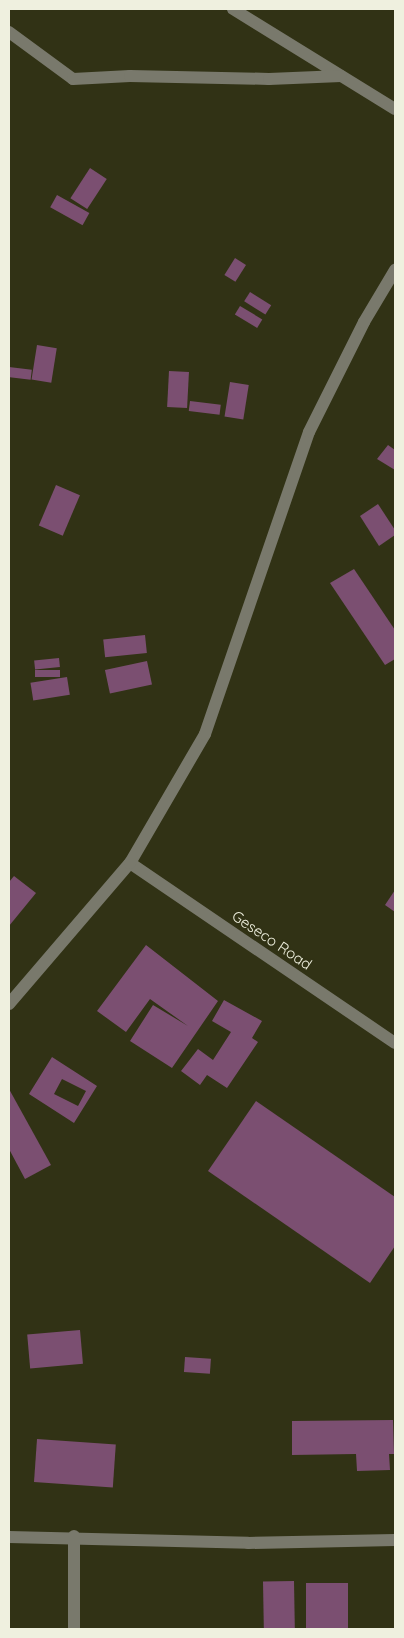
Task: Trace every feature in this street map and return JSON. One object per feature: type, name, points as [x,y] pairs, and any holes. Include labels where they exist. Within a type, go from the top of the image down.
[{"type":"street","points":[[234,9],[395,109]]},
{"type":"street","points":[[9,32],[73,79],[130,76],[269,79],[341,76]]},
{"type":"street","points":[[9,1004],[130,863],[172,796],[204,734],[309,432],[364,322],[395,270]]},
{"type":"street","name":"Geseco Road","points":[[130,863],[395,1043]]},
{"type":"street","points":[[74,1536],[74,1629]]},
{"type":"street","points":[[9,1537],[74,1536],[248,1543],[395,1540]]},
{"type":"building","points":[[90,168],[107,179],[87,209],[70,198]]},
{"type":"building","points":[[57,195],[89,213],[83,225],[50,207]]},
{"type":"building","points":[[235,258],[246,265],[235,282],[224,275]]},
{"type":"building","points":[[250,292],[271,305],[265,315],[244,301]]},
{"type":"building","points":[[240,306],[262,319],[257,328],[235,315]]},
{"type":"building","points":[[37,345],[57,348],[51,383],[32,380]]},
{"type":"building","points":[[9,367],[32,370],[31,380],[9,377]]},
{"type":"building","points":[[169,371],[189,372],[187,408],[167,407]]},
{"type":"building","points":[[230,382],[249,385],[243,420],[225,417]]},
{"type":"building","points":[[190,401],[221,405],[220,415],[189,411]]},
{"type":"building","points":[[388,445],[395,450],[395,470],[377,459]]},
{"type":"building","points":[[56,485],[80,495],[63,536],[39,526]]},
{"type":"building","points":[[378,504],[395,530],[395,535],[379,546],[360,516]]},
{"type":"building","points":[[354,569],[395,630],[395,659],[385,665],[330,583]]},
{"type":"building","points":[[145,635],[147,653],[105,657],[103,639]]},
{"type":"building","points":[[59,658],[60,667],[35,670],[34,661]]},
{"type":"building","points":[[147,661],[152,684],[110,693],[105,670]]},
{"type":"building","points":[[35,670],[60,670],[60,677],[35,677]]},
{"type":"building","points":[[67,677],[70,695],[33,701],[30,683]]},
{"type":"building","points":[[14,876],[36,893],[9,926],[9,882]]},
{"type":"building","points":[[395,890],[395,912],[385,905]]},
{"type":"building","points":[[146,945],[218,1001],[172,1068],[130,1041],[153,1005],[188,1026],[150,999],[126,1032],[97,1011]]},
{"type":"building","points":[[224,1000],[262,1021],[252,1038],[258,1042],[227,1088],[207,1075],[200,1085],[181,1071],[198,1049],[213,1060],[231,1032],[212,1021]]},
{"type":"building","points":[[52,1057],[97,1086],[74,1123],[29,1094]],"holes":[[[62,1079],[86,1091],[78,1106],[54,1094]]]},
{"type":"building","points":[[9,1089],[51,1165],[25,1179],[9,1149]]},
{"type":"building","points":[[256,1101],[395,1197],[395,1246],[370,1283],[208,1171]]},
{"type":"building","points":[[80,1330],[83,1364],[30,1368],[27,1335]]},
{"type":"building","points":[[185,1357],[211,1359],[210,1374],[184,1372]]},
{"type":"building","points":[[393,1420],[394,1454],[389,1454],[390,1470],[357,1471],[356,1454],[292,1455],[292,1421]]},
{"type":"building","points":[[37,1439],[116,1445],[113,1487],[34,1482]]},
{"type":"building","points":[[294,1581],[295,1628],[264,1629],[263,1582]]},
{"type":"building","points":[[306,1583],[348,1583],[348,1629],[306,1629]]}]
